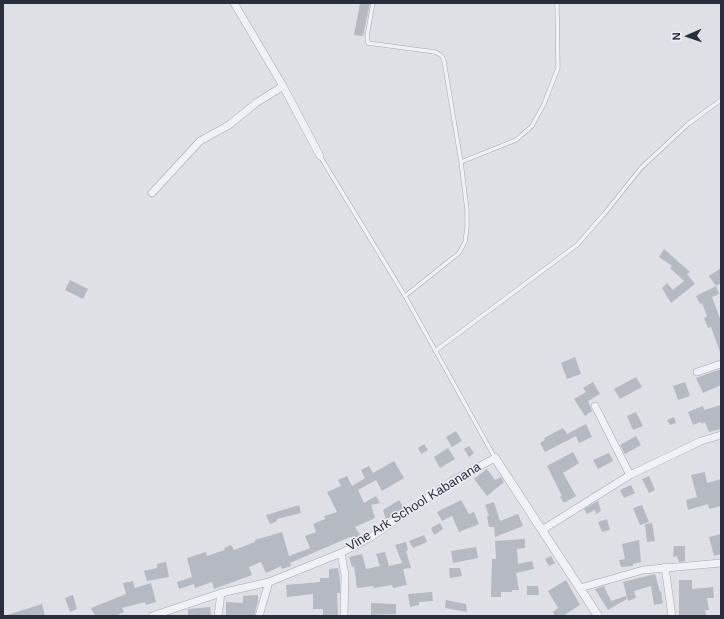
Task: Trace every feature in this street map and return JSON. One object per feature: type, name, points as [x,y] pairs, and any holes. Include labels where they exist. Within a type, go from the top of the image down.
[{"type":"street","points":[[234,3],[283,86],[320,156]]},
{"type":"street","points":[[152,193],[200,141],[229,125],[256,103],[283,86]]},
{"type":"street","points":[[697,372],[721,364]]},
{"type":"street","points":[[595,406],[630,475]]},
{"type":"street","points":[[542,530],[630,475],[701,441],[721,435]]},
{"type":"street","points":[[495,458],[598,616]]},
{"type":"street","name":"Vine Ark School Kabanana","points":[[152,616],[221,593],[269,582],[341,553],[371,537],[452,481],[495,458]]},
{"type":"street","points":[[341,553],[346,575],[344,616]]},
{"type":"street","points":[[580,588],[643,570],[721,562]]},
{"type":"street","points":[[665,567],[672,616]]},
{"type":"street","points":[[259,616],[269,582]]},
{"type":"street","points":[[218,616],[221,593]]},
{"type":"lane","points":[[374,3],[367,36],[368,43],[436,52],[442,56],[467,210],[467,227],[464,242],[459,253],[405,296]]},
{"type":"lane","points":[[460,162],[516,140],[532,126],[544,104],[558,68],[557,3]]},
{"type":"lane","points":[[435,351],[576,245],[605,213],[641,168],[688,124],[721,100]]},
{"type":"lane","points":[[320,156],[405,296],[495,458]]},
{"type":"building","points":[[360,3],[370,3],[363,36],[354,35]]},
{"type":"building","points":[[664,249],[690,272],[687,274],[695,284],[671,303],[662,288],[667,283],[673,290],[684,281],[670,268],[672,266],[659,257]]},
{"type":"building","points":[[721,268],[721,283],[716,286],[709,276]]},
{"type":"building","points":[[70,280],[88,289],[83,299],[65,290]]},
{"type":"building","points":[[716,286],[719,294],[712,297],[721,321],[720,352],[711,327],[708,328],[704,318],[707,316],[702,303],[700,304],[696,296]]},
{"type":"building","points":[[575,357],[581,374],[567,379],[561,363]]},
{"type":"building","points":[[721,369],[721,385],[703,393],[696,378]]},
{"type":"building","points":[[636,377],[642,387],[620,399],[614,389]]},
{"type":"building","points":[[593,382],[600,394],[588,401],[592,411],[585,416],[574,399],[586,392],[583,388]]},
{"type":"building","points":[[685,382],[690,396],[678,400],[673,386]]},
{"type":"building","points":[[721,405],[721,429],[709,432],[705,422],[702,424],[701,422],[693,425],[688,412],[703,406],[704,410]]},
{"type":"building","points":[[636,412],[643,426],[633,430],[627,416]]},
{"type":"building","points":[[674,417],[676,423],[670,425],[667,420]]},
{"type":"building","points":[[586,424],[592,437],[579,443],[576,436],[545,452],[540,443],[545,440],[544,438],[563,428],[567,434]]},
{"type":"building","points":[[456,431],[462,441],[452,447],[446,437]]},
{"type":"building","points":[[636,436],[641,445],[625,454],[620,445]]},
{"type":"building","points":[[424,444],[428,450],[421,454],[418,448]]},
{"type":"building","points":[[469,446],[474,453],[469,457],[464,449]]},
{"type":"building","points":[[448,448],[455,459],[440,468],[434,457]]},
{"type":"building","points":[[573,452],[579,463],[563,473],[576,496],[564,503],[547,466]]},
{"type":"building","points":[[609,453],[613,461],[598,469],[593,460]]},
{"type":"building","points":[[394,461],[404,478],[382,491],[376,480],[358,490],[364,503],[376,496],[380,503],[371,505],[375,518],[355,527],[360,535],[352,539],[350,537],[290,563],[291,566],[282,569],[281,566],[266,573],[261,562],[249,567],[252,575],[214,589],[212,582],[195,588],[194,584],[179,589],[177,582],[192,577],[187,558],[206,552],[207,556],[225,550],[224,548],[231,545],[234,550],[255,542],[255,540],[282,532],[289,556],[310,548],[305,536],[316,532],[313,524],[325,519],[324,516],[337,512],[327,492],[341,486],[338,480],[347,476],[352,486],[365,478],[361,470],[369,466],[373,473]]},
{"type":"building","points":[[487,469],[495,480],[501,477],[504,482],[487,496],[474,479]]},
{"type":"building","points":[[705,472],[707,483],[721,479],[721,506],[709,509],[708,504],[688,510],[686,500],[697,497],[691,475]]},
{"type":"building","points":[[649,476],[655,490],[649,493],[642,479]]},
{"type":"building","points":[[631,485],[635,493],[624,498],[620,490]]},
{"type":"building","points":[[399,500],[404,508],[386,520],[383,510]]},
{"type":"building","points":[[461,500],[469,514],[474,512],[479,524],[459,532],[452,516],[442,521],[437,512]]},
{"type":"building","points":[[598,501],[601,511],[596,514],[595,510],[587,514],[584,509]]},
{"type":"building","points":[[494,502],[500,521],[518,514],[523,526],[495,537],[494,527],[489,527],[487,516],[489,516],[485,505]]},
{"type":"building","points":[[299,505],[301,513],[277,519],[277,521],[270,524],[266,515]]},
{"type":"building","points":[[642,505],[649,522],[640,525],[633,508]]},
{"type":"building","points":[[607,519],[610,530],[602,532],[598,522]]},
{"type":"building","points":[[440,523],[443,529],[434,535],[431,528]]},
{"type":"building","points":[[652,523],[655,541],[647,542],[645,524]]},
{"type":"building","points":[[721,534],[721,554],[714,556],[709,537]]},
{"type":"building","points":[[424,535],[427,542],[413,548],[409,541]]},
{"type":"building","points":[[525,539],[525,548],[517,549],[518,564],[532,561],[534,569],[516,573],[519,590],[512,590],[512,592],[501,592],[501,597],[491,597],[492,559],[496,559],[495,541]]},
{"type":"building","points":[[639,540],[641,562],[633,564],[633,566],[621,567],[619,560],[625,559],[622,544]]},
{"type":"building","points":[[406,542],[408,550],[406,551],[411,568],[403,569],[407,585],[393,588],[392,585],[374,588],[373,586],[357,588],[354,566],[352,567],[349,557],[362,554],[366,569],[380,566],[376,554],[385,552],[389,566],[402,563],[395,545]]},
{"type":"building","points":[[674,546],[685,546],[685,561],[679,562],[677,556],[673,557]]},
{"type":"building","points":[[476,547],[478,558],[453,563],[451,551]]},
{"type":"building","points":[[551,556],[555,563],[549,566],[545,559]]},
{"type":"building","points":[[166,562],[169,577],[147,581],[144,571],[157,568],[157,564]]},
{"type":"building","points":[[338,568],[340,593],[337,593],[338,616],[323,616],[323,609],[313,609],[313,594],[287,597],[286,585],[320,582],[320,578],[329,578],[329,569]]},
{"type":"building","points":[[449,568],[460,568],[462,576],[450,578]]},
{"type":"building","points":[[655,574],[660,592],[661,591],[663,603],[654,605],[651,586],[634,591],[636,598],[628,601],[623,582]]},
{"type":"building","points":[[566,580],[580,605],[563,616],[555,616],[553,612],[558,608],[548,591]]},
{"type":"building","points":[[679,580],[692,580],[692,589],[713,587],[714,598],[707,598],[709,610],[705,610],[706,616],[679,616]]},
{"type":"building","points":[[133,581],[135,588],[151,583],[156,602],[146,605],[145,602],[122,608],[124,612],[115,616],[95,616],[91,608],[126,594],[123,583]]},
{"type":"building","points":[[527,586],[538,586],[539,595],[527,595]]},
{"type":"building","points":[[604,586],[611,601],[626,596],[627,599],[608,610],[595,589]]},
{"type":"building","points":[[432,592],[433,601],[419,602],[419,605],[410,607],[408,594]]},
{"type":"building","points":[[73,595],[77,609],[70,612],[65,598]]},
{"type":"building","points":[[258,595],[254,616],[226,616],[226,602],[243,603],[243,596]]},
{"type":"building","points":[[446,600],[466,604],[467,612],[445,608]]},
{"type":"building","points":[[371,603],[396,604],[396,614],[371,615]]},
{"type":"building","points":[[42,604],[45,616],[7,616],[7,615]]},
{"type":"building","points":[[210,607],[211,616],[188,616],[188,609]]}]
